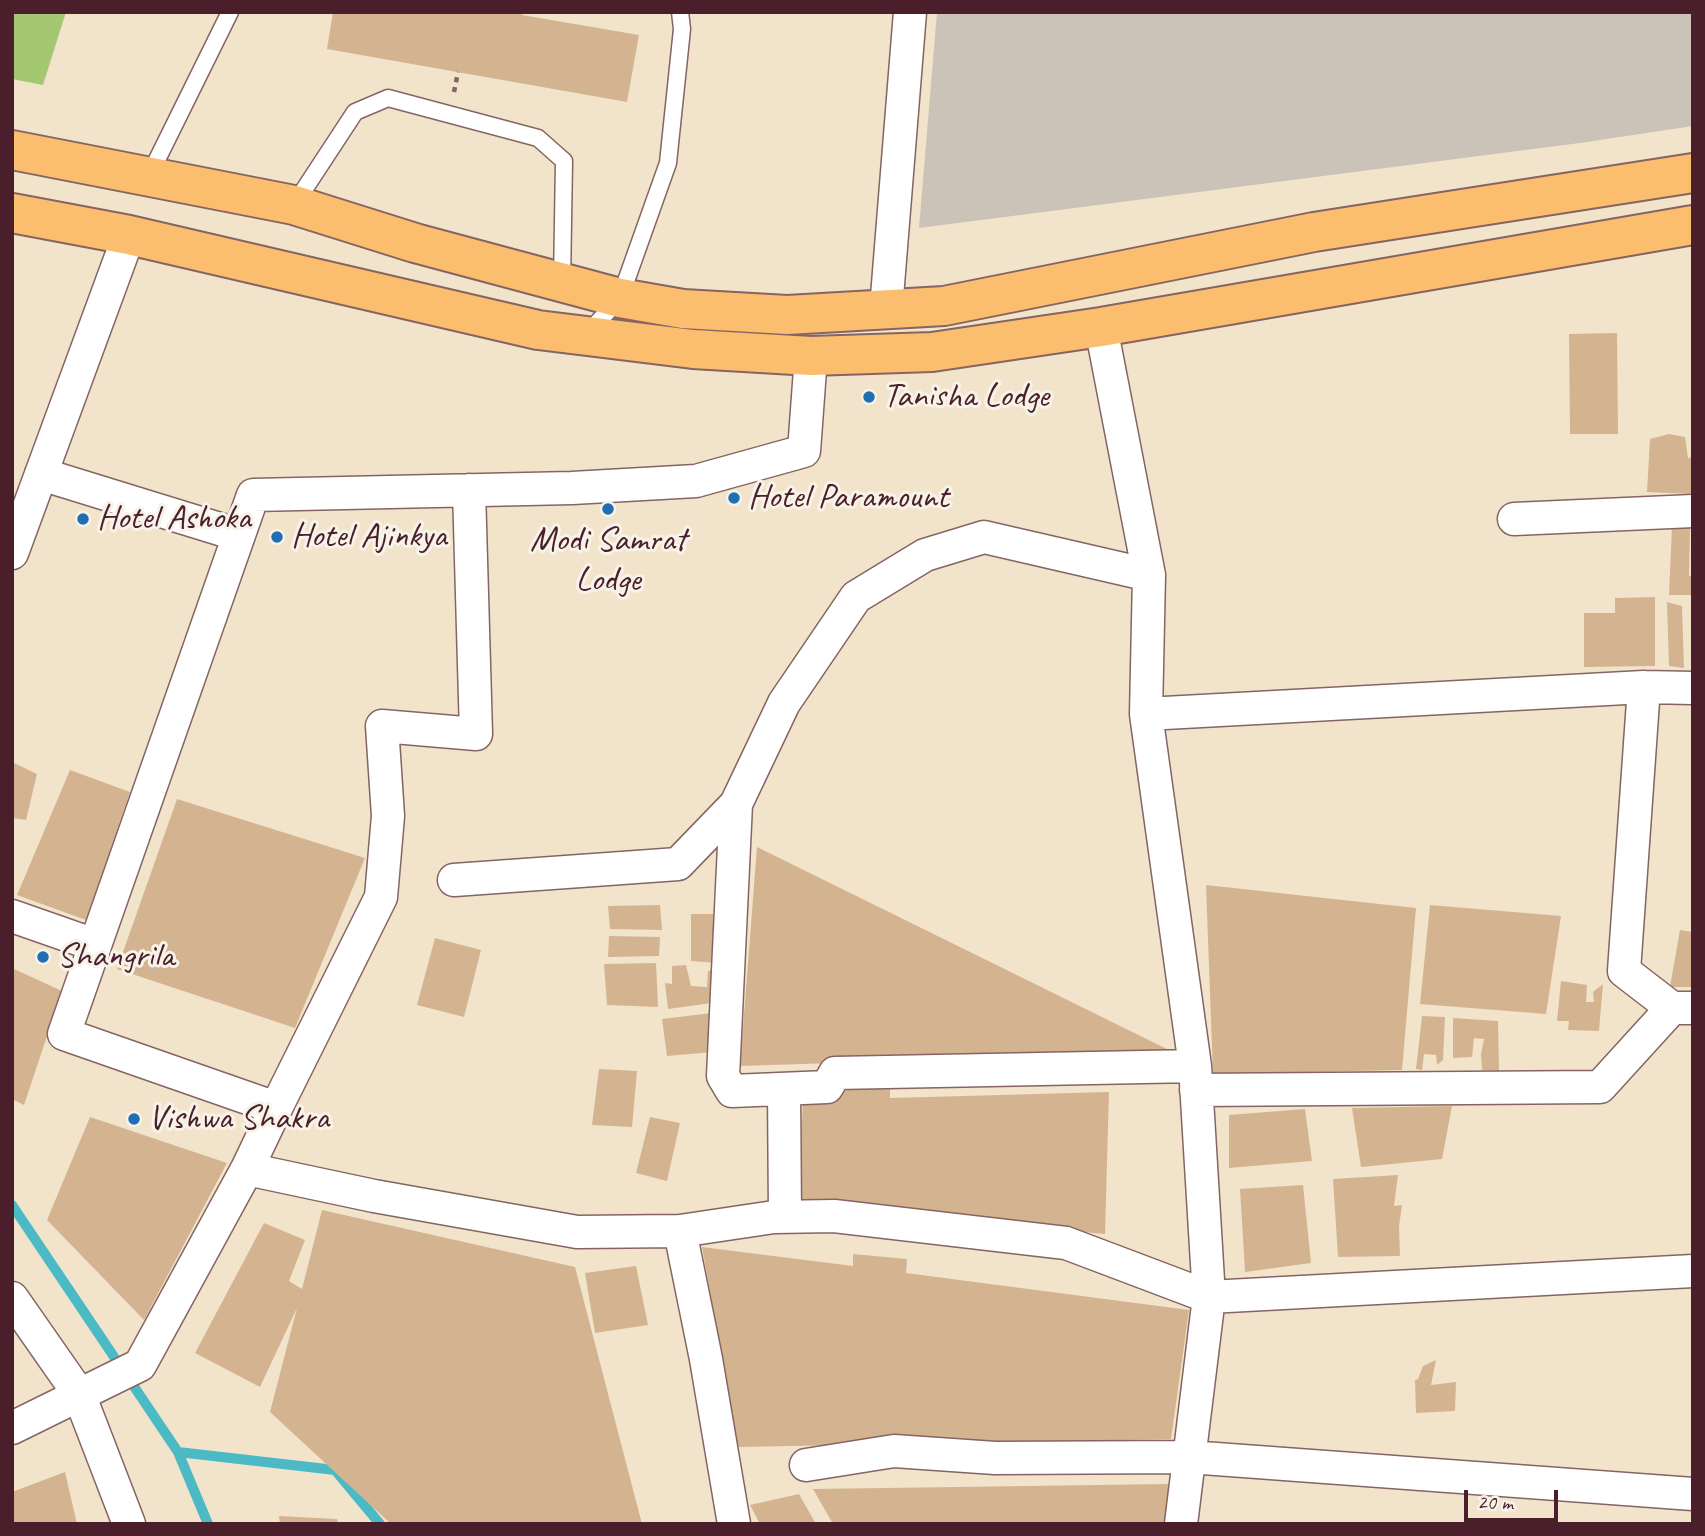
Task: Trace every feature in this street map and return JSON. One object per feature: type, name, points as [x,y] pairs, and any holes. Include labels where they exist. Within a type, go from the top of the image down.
[{"type":"main road","points":[[12,150],[294,205],[415,243],[620,298],[683,309],[787,314],[944,306],[1314,232],[1693,173]]},
{"type":"main road","points":[[12,212],[129,235],[538,330],[693,349],[811,356],[932,352],[1101,327],[1693,225]]},
{"type":"street","points":[[886,309],[910,12]]},
{"type":"street","points":[[12,553],[129,235]]},
{"type":"street","points":[[1101,327],[1149,575],[1146,714],[1195,1078],[1209,1297],[1181,1524]]},
{"type":"street","points":[[276,1108],[64,1034],[253,495],[572,488],[696,481],[804,451],[811,356]]},
{"type":"street","points":[[41,474],[239,535]]},
{"type":"street","points":[[12,1428],[140,1364],[247,1169],[381,897],[388,816],[382,726],[476,734],[469,490]]},
{"type":"street","points":[[1514,519],[1693,511]]},
{"type":"street","points":[[454,880],[678,864],[736,804],[784,704],[856,597],[925,555],[984,537],[1149,575]]},
{"type":"street","points":[[1146,714],[1644,687],[1693,688]]},
{"type":"street","points":[[736,804],[723,1076],[732,1091],[827,1087],[835,1073],[1600,1087],[1682,1008],[1624,971],[1644,687]]},
{"type":"street","points":[[12,916],[95,945]]},
{"type":"street","points":[[784,1089],[785,1217]]},
{"type":"street","points":[[247,1169],[374,1196],[577,1232],[680,1231],[785,1217],[834,1216],[1066,1243],[1209,1297],[1693,1271]]},
{"type":"street","points":[[680,1231],[706,1359],[734,1524]]},
{"type":"street","points":[[12,1298],[79,1394],[129,1524]]},
{"type":"street","points":[[806,1465],[894,1451],[995,1458],[1189,1457],[1693,1494]]},
{"type":"lane","points":[[149,176],[230,12]]},
{"type":"lane","points":[[584,337],[620,298],[667,163],[682,29],[680,12]]},
{"type":"lane","points":[[294,205],[355,112],[388,97],[538,138],[564,161],[562,283]]},
{"type":"shaded area","points":[[937,12],[1693,12],[1693,126],[919,228]]},
{"type":"green space","points":[[12,12],[66,12],[43,85],[12,79]]},
{"type":"building","points":[[333,12],[522,12],[522,15],[639,35],[627,102],[327,49]]},
{"type":"building","points":[[1617,333],[1618,434],[1570,434],[1569,334]]},
{"type":"building","points":[[1669,434],[1685,437],[1688,458],[1693,457],[1693,494],[1647,492],[1650,439]]},
{"type":"building","points":[[1672,526],[1690,527],[1689,576],[1693,577],[1693,595],[1669,595]]},
{"type":"building","points":[[1655,597],[1655,666],[1584,667],[1584,613],[1615,613],[1615,598]]},
{"type":"building","points":[[1667,602],[1682,606],[1684,668],[1669,666]]},
{"type":"building","points":[[12,762],[37,774],[26,820],[12,818]]},
{"type":"building","points":[[70,770],[130,792],[86,920],[17,895]]},
{"type":"building","points":[[177,799],[365,858],[295,1028],[117,969]]},
{"type":"building","points":[[757,847],[1173,1052],[740,1066]]},
{"type":"building","points":[[1206,885],[1416,908],[1402,1070],[1213,1074]]},
{"type":"building","points":[[660,905],[662,930],[610,929],[608,906]]},
{"type":"building","points":[[1430,905],[1561,916],[1546,1014],[1420,1004]]},
{"type":"building","points":[[691,914],[719,914],[717,963],[691,961]]},
{"type":"building","points":[[1680,930],[1693,932],[1693,987],[1670,987]]},
{"type":"building","points":[[609,936],[660,937],[659,956],[608,957]]},
{"type":"building","points":[[435,938],[481,950],[464,1017],[417,1005]]},
{"type":"building","points":[[656,963],[658,1007],[607,1005],[604,964]]},
{"type":"building","points":[[686,965],[691,986],[707,987],[708,971],[718,970],[719,1002],[668,1009],[665,983],[672,984],[672,966]]},
{"type":"building","points":[[12,968],[62,991],[24,1105],[12,1099]]},
{"type":"building","points":[[1561,981],[1587,985],[1586,1002],[1594,1002],[1593,992],[1603,984],[1599,1031],[1568,1030],[1569,1021],[1557,1021]]},
{"type":"building","points":[[712,1013],[713,1052],[667,1056],[662,1019]]},
{"type":"building","points":[[1422,1016],[1445,1017],[1443,1060],[1437,1065],[1436,1055],[1424,1054],[1422,1070],[1416,1069]]},
{"type":"building","points":[[1453,1018],[1498,1021],[1499,1071],[1482,1070],[1484,1039],[1474,1038],[1472,1057],[1453,1058]]},
{"type":"building","points":[[599,1069],[637,1071],[632,1127],[592,1125]]},
{"type":"building","points":[[890,1086],[890,1098],[1109,1092],[1105,1234],[798,1206],[803,1100],[838,1099],[838,1089]]},
{"type":"building","points":[[1452,1106],[1442,1159],[1361,1167],[1352,1108]]},
{"type":"building","points":[[1305,1109],[1312,1161],[1229,1168],[1229,1115]]},
{"type":"building","points":[[90,1117],[227,1163],[144,1320],[47,1220]]},
{"type":"building","points":[[650,1117],[680,1123],[667,1181],[636,1173]]},
{"type":"building","points":[[1398,1175],[1394,1206],[1402,1205],[1399,1226],[1400,1256],[1338,1257],[1333,1179]]},
{"type":"building","points":[[1303,1185],[1311,1263],[1245,1272],[1240,1189]]},
{"type":"building","points":[[322,1210],[575,1267],[642,1524],[391,1524],[270,1412],[297,1308],[260,1387],[195,1353],[264,1223],[305,1240],[289,1281],[302,1289]]},
{"type":"building","points":[[702,1247],[853,1266],[853,1254],[907,1259],[906,1273],[1189,1310],[1171,1439],[738,1447]]},
{"type":"building","points":[[636,1266],[648,1325],[595,1333],[585,1273]]},
{"type":"building","points":[[1436,1360],[1431,1385],[1456,1382],[1455,1411],[1416,1413],[1415,1380],[1418,1379],[1423,1366]]},
{"type":"building","points":[[65,1472],[77,1524],[12,1524],[12,1492]]},
{"type":"building","points":[[1168,1484],[1170,1524],[833,1524],[813,1489]]},
{"type":"building","points":[[799,1494],[816,1524],[760,1524],[750,1505]]},
{"type":"building","points":[[279,1516],[337,1519],[338,1524],[280,1524]]},
{"type":"waterway","points":[[12,1205],[178,1452],[335,1470],[380,1524]]},
{"type":"waterway","points":[[178,1452],[208,1524]]},
{"type":"place","name":"Tanisha Lodge","points":[[869,397]]},
{"type":"place","name":"Hotel Paramount","points":[[734,498]]},
{"type":"place","name":"Modi Samrat Lodge","points":[[608,509]]},
{"type":"place","name":"Hotel Ashoka","points":[[83,519]]},
{"type":"place","name":"Hotel Ajinkya","points":[[277,537]]},
{"type":"place","name":"Shangrila","points":[[43,957]]},
{"type":"place","name":"Vishwa Shakra","points":[[134,1119]]}]
